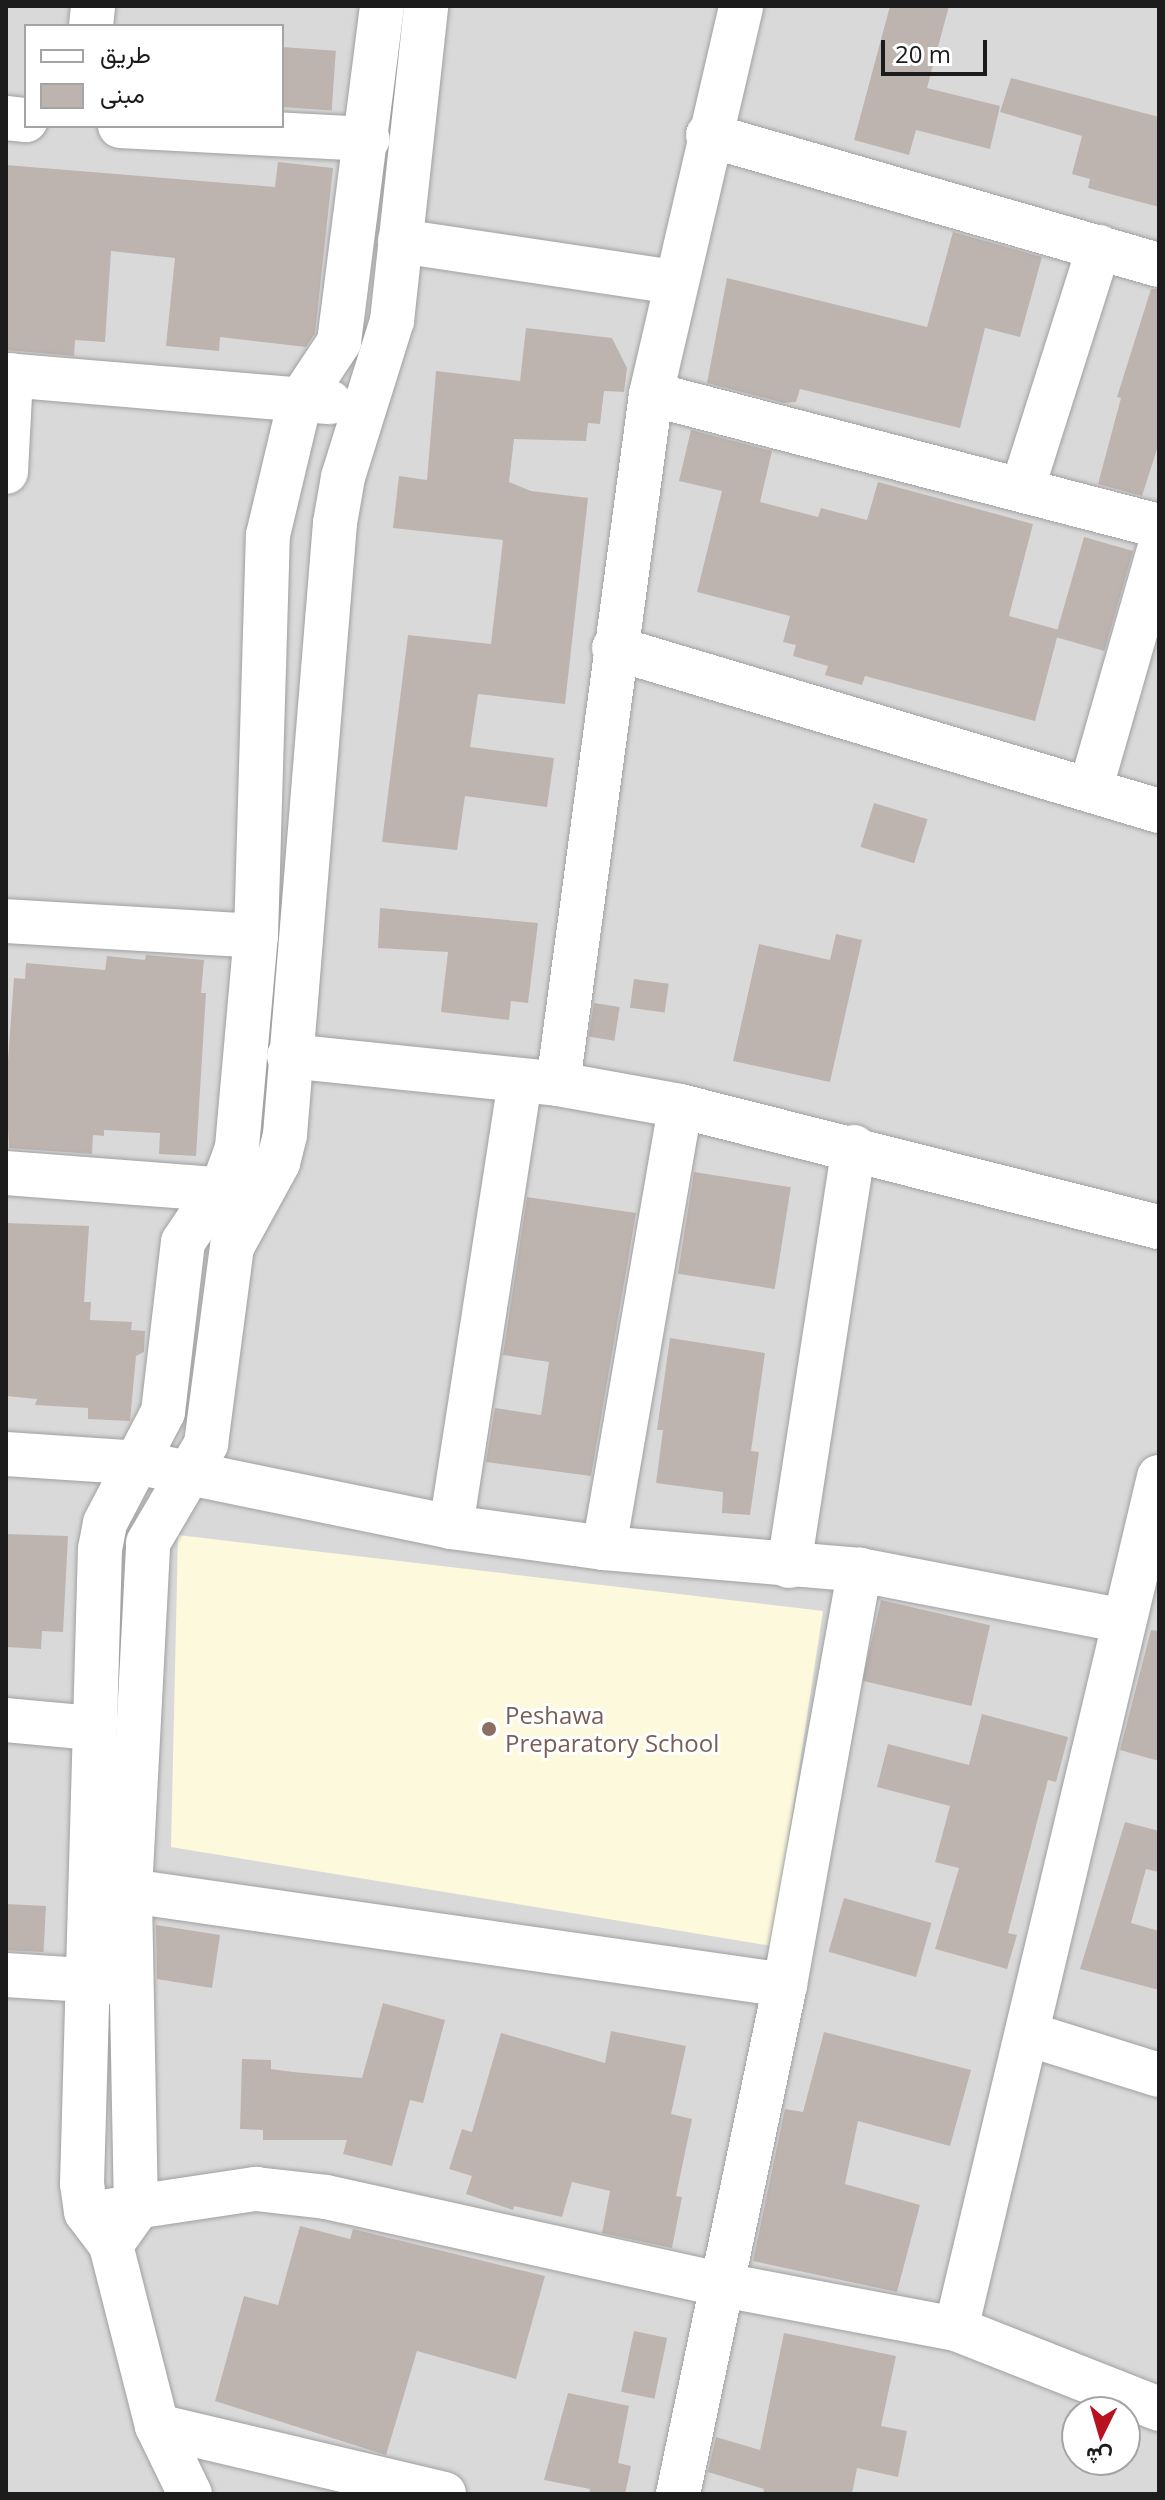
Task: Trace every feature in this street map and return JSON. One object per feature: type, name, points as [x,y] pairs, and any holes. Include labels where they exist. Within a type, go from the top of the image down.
[{"type":"street","points":[[136,2210],[130,1891],[148,1543],[193,1473],[206,1444],[238,1191],[237,1147],[256,936],[268,535],[300,401],[339,342],[368,139],[382,6]]},
{"type":"street","points":[[190,2494],[157,2426],[98,2229],[86,1980],[92,1728],[101,1535],[158,1430],[168,1394],[183,1242],[238,1191],[278,1163],[285,1135],[289,1056],[335,523],[343,477],[388,342],[426,6]]},
{"type":"street","points":[[451,1527],[539,1082],[614,648],[651,394],[708,135],[741,6]]},
{"type":"street","points":[[158,128],[368,139]]},
{"type":"street","points":[[708,135],[1159,265]]},
{"type":"street","points":[[400,241],[674,282]]},
{"type":"street","points":[[1022,490],[1099,247]]},
{"type":"street","points":[[6,472],[9,375],[300,401],[367,403]]},
{"type":"street","points":[[651,394],[1159,526]]},
{"type":"street","points":[[1091,787],[1159,550]]},
{"type":"street","points":[[614,648],[1091,787],[1159,811]]},
{"type":"street","points":[[6,921],[256,936]]},
{"type":"street","points":[[289,1056],[539,1082],[680,1106],[854,1147],[1159,1227]]},
{"type":"street","points":[[604,1548],[680,1106]]},
{"type":"street","points":[[789,1566],[854,1147]]},
{"type":"street","points":[[6,1173],[238,1191]]},
{"type":"street","points":[[6,1454],[140,1463],[451,1527],[604,1548],[860,1570],[1124,1621]]},
{"type":"street","points":[[956,2329],[1159,1477]]},
{"type":"street","points":[[678,2494],[785,1985],[860,1570]]},
{"type":"street","points":[[6,1720],[92,1728]]},
{"type":"street","points":[[130,1891],[785,1985]]},
{"type":"street","points":[[6,1975],[131,1983]]},
{"type":"street","points":[[1028,2034],[1159,2075]]},
{"type":"street","points":[[98,2229],[136,2210],[244,2190],[291,2191],[723,2285],[956,2329],[1159,2409]]},
{"type":"street","points":[[157,2426],[444,2494]]},
{"type":"shaded area","points":[[6,6],[1159,6],[1159,2494],[6,2494]]},
{"type":"shaded area","name":"Peshawa Preparatory School","points":[[178,1535],[823,1611],[772,1946],[171,1847]]},
{"type":"building","points":[[890,6],[949,6],[927,88],[1000,106],[990,149],[916,130],[909,155],[854,140]]},
{"type":"building","points":[[284,47],[336,51],[332,111],[284,107]]},
{"type":"building","points":[[1011,78],[1159,117],[1159,207],[1088,188],[1090,179],[1072,174],[1082,136],[1000,112]]},
{"type":"building","points":[[278,162],[333,168],[315,333],[306,347],[220,337],[219,351],[166,346],[175,258],[111,251],[105,342],[75,340],[74,356],[6,350],[6,165],[275,187]]},
{"type":"building","points":[[953,232],[1042,257],[1020,337],[985,328],[960,428],[800,389],[796,402],[784,403],[707,383],[727,278],[927,327]]},
{"type":"building","points":[[1151,289],[1159,289],[1159,443],[1142,496],[1098,484],[1121,398],[1117,397]]},
{"type":"building","points":[[526,328],[612,338],[627,368],[624,392],[604,391],[600,424],[588,423],[586,441],[514,439],[509,482],[531,491],[588,498],[565,704],[478,694],[470,747],[554,758],[547,807],[465,796],[457,850],[382,842],[408,635],[491,644],[503,540],[393,528],[399,476],[427,480],[436,371],[520,381]]},
{"type":"building","points":[[691,430],[772,451],[760,502],[818,517],[821,508],[867,520],[878,482],[1033,524],[1009,616],[1059,630],[1035,721],[865,676],[862,685],[825,675],[828,666],[793,656],[796,645],[783,642],[790,616],[697,592],[722,491],[679,481]]},
{"type":"building","points":[[1084,537],[1133,551],[1104,651],[1055,637]]},
{"type":"building","points":[[874,803],[928,819],[914,863],[861,847]]},
{"type":"building","points":[[380,908],[538,923],[528,1003],[511,1001],[509,1020],[441,1012],[448,952],[378,948]]},
{"type":"building","points":[[836,934],[862,940],[830,1082],[733,1061],[759,944],[830,960]]},
{"type":"building","points":[[146,955],[204,960],[201,993],[206,993],[196,1156],[159,1154],[160,1133],[104,1130],[104,1136],[93,1135],[92,1154],[9,1148],[6,1087],[14,978],[25,979],[26,963],[105,970],[107,956],[145,960]]},
{"type":"building","points":[[634,979],[669,984],[665,1013],[630,1008]]},
{"type":"building","points":[[594,1003],[620,1007],[614,1041],[589,1037]]},
{"type":"building","points":[[694,1172],[791,1187],[775,1289],[678,1274]]},
{"type":"building","points":[[527,1197],[636,1213],[591,1476],[486,1462],[495,1408],[541,1415],[549,1362],[503,1355]]},
{"type":"building","points":[[6,1223],[89,1226],[84,1302],[91,1302],[90,1320],[132,1322],[131,1330],[145,1331],[144,1352],[136,1356],[130,1421],[88,1419],[88,1408],[35,1405],[37,1399],[6,1396]]},
{"type":"building","points":[[670,1338],[765,1353],[751,1451],[759,1452],[750,1515],[722,1513],[723,1492],[656,1483],[663,1430],[657,1430]]},
{"type":"building","points":[[6,1534],[68,1536],[63,1632],[42,1631],[41,1649],[6,1647]]},
{"type":"building","points":[[881,1600],[990,1625],[971,1706],[862,1681]]},
{"type":"building","points":[[1151,1630],[1159,1631],[1159,1761],[1120,1750]]},
{"type":"building","points":[[982,1714],[1068,1737],[1056,1782],[1048,1780],[1008,1933],[1017,1935],[1007,1969],[935,1949],[959,1868],[935,1862],[950,1806],[877,1787],[888,1744],[969,1765]]},
{"type":"building","points":[[1125,1822],[1159,1831],[1159,1872],[1146,1869],[1131,1923],[1159,1931],[1159,1990],[1080,1969]]},
{"type":"building","points":[[844,1898],[931,1923],[916,1977],[829,1952]]},
{"type":"building","points":[[6,1904],[46,1906],[44,1952],[6,1950]]},
{"type":"building","points":[[156,1925],[220,1935],[212,1988],[157,1979]]},
{"type":"building","points":[[383,2003],[445,2020],[423,2103],[410,2100],[392,2166],[343,2154],[347,2140],[263,2140],[263,2130],[240,2129],[242,2059],[271,2060],[271,2069],[362,2078]]},
{"type":"building","points":[[611,2031],[686,2046],[671,2114],[692,2119],[676,2196],[682,2197],[672,2248],[602,2233],[610,2191],[572,2182],[562,2217],[514,2206],[513,2210],[466,2194],[472,2176],[449,2169],[462,2129],[472,2132],[501,2033],[605,2063]]},
{"type":"building","points":[[824,2032],[971,2070],[950,2146],[858,2121],[845,2184],[920,2205],[897,2292],[753,2261],[785,2109],[803,2112]]},
{"type":"building","points":[[300,2226],[350,2239],[353,2229],[545,2276],[516,2379],[417,2351],[386,2455],[215,2401],[244,2296],[278,2305]]},
{"type":"building","points":[[634,2331],[667,2338],[654,2399],[621,2392]]},
{"type":"building","points":[[784,2333],[896,2356],[881,2426],[907,2431],[898,2477],[857,2468],[852,2494],[763,2494],[764,2489],[708,2472],[716,2437],[760,2450]]},
{"type":"building","points":[[568,2393],[629,2406],[618,2463],[631,2466],[625,2494],[589,2494],[590,2489],[544,2480]]},
{"type":"place","name":"Peshawa Preparatory School","points":[[489,1729]]}]
